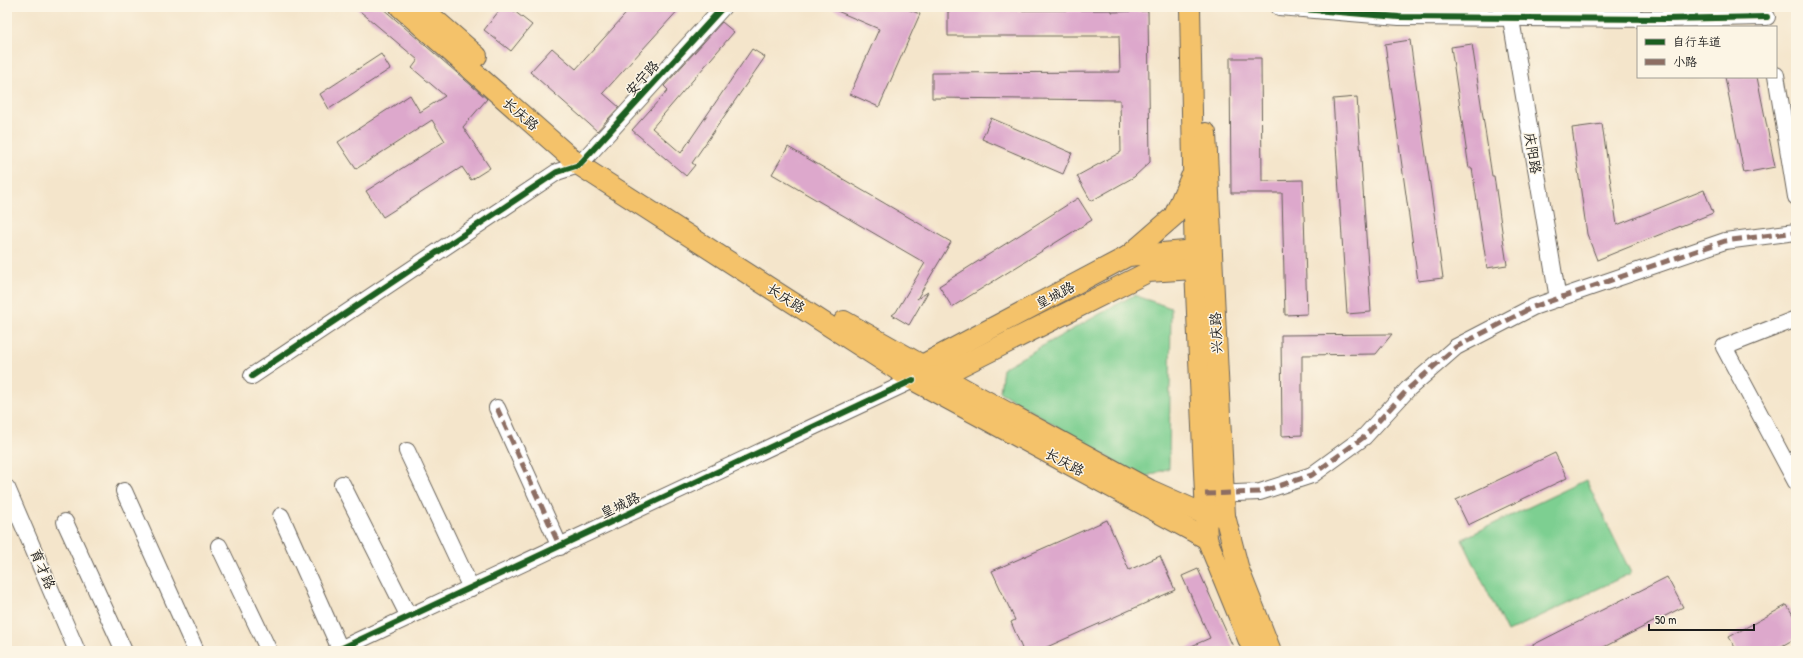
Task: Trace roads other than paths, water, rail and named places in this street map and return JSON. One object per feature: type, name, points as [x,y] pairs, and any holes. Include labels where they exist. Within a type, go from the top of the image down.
[{"type":"main road","name":"长庆路","points":[[400,7],[584,160],[918,372],[1207,539]]},
{"type":"main road","points":[[421,7],[584,160]]},
{"type":"main road","name":"兴庆路","points":[[1190,7],[1194,171],[1204,259]]},
{"type":"main road","name":"兴庆路","points":[[1200,7],[1204,259],[1216,515],[1207,539],[1253,651]]},
{"type":"main road","points":[[1128,256],[1174,216],[1194,171]]},
{"type":"main road","name":"皇城路","points":[[918,372],[1128,256],[1204,259]]},
{"type":"main road","name":"皇城路","points":[[941,376],[1148,272],[1204,259]]},
{"type":"main road","points":[[918,372],[941,376],[1150,490],[1216,515]]},
{"type":"main road","name":"兴庆路","points":[[1216,515],[1230,537],[1239,570],[1271,651]]},
{"type":"main road","points":[[1207,539],[1230,537]]},
{"type":"street","name":"安宁路","points":[[584,160],[723,7]]},
{"type":"street","points":[[1279,7],[1398,12],[1665,13],[1768,17]]},
{"type":"street","name":"庆阳路","points":[[1510,12],[1558,299]]},
{"type":"street","points":[[1776,78],[1796,197]]},
{"type":"street","points":[[252,376],[557,172],[584,160]]},
{"type":"street","points":[[1215,494],[1260,492],[1312,475],[1364,437],[1408,389],[1456,346],[1533,307],[1725,241],[1796,232]]},
{"type":"street","points":[[1796,319],[1724,346],[1796,482]]},
{"type":"street","name":"皇城路","points":[[338,650],[560,547],[918,372]]},
{"type":"street","points":[[497,408],[560,547]]},
{"type":"street","points":[[407,451],[471,588]]},
{"type":"street","points":[[342,484],[409,617]]},
{"type":"street","name":"育才路","points":[[7,488],[77,651]]},
{"type":"street","points":[[124,490],[196,651]]},
{"type":"street","points":[[7,508],[66,651]]},
{"type":"street","points":[[281,516],[338,650]]},
{"type":"street","points":[[65,522],[124,651]]},
{"type":"street","points":[[219,546],[269,651]]}]
